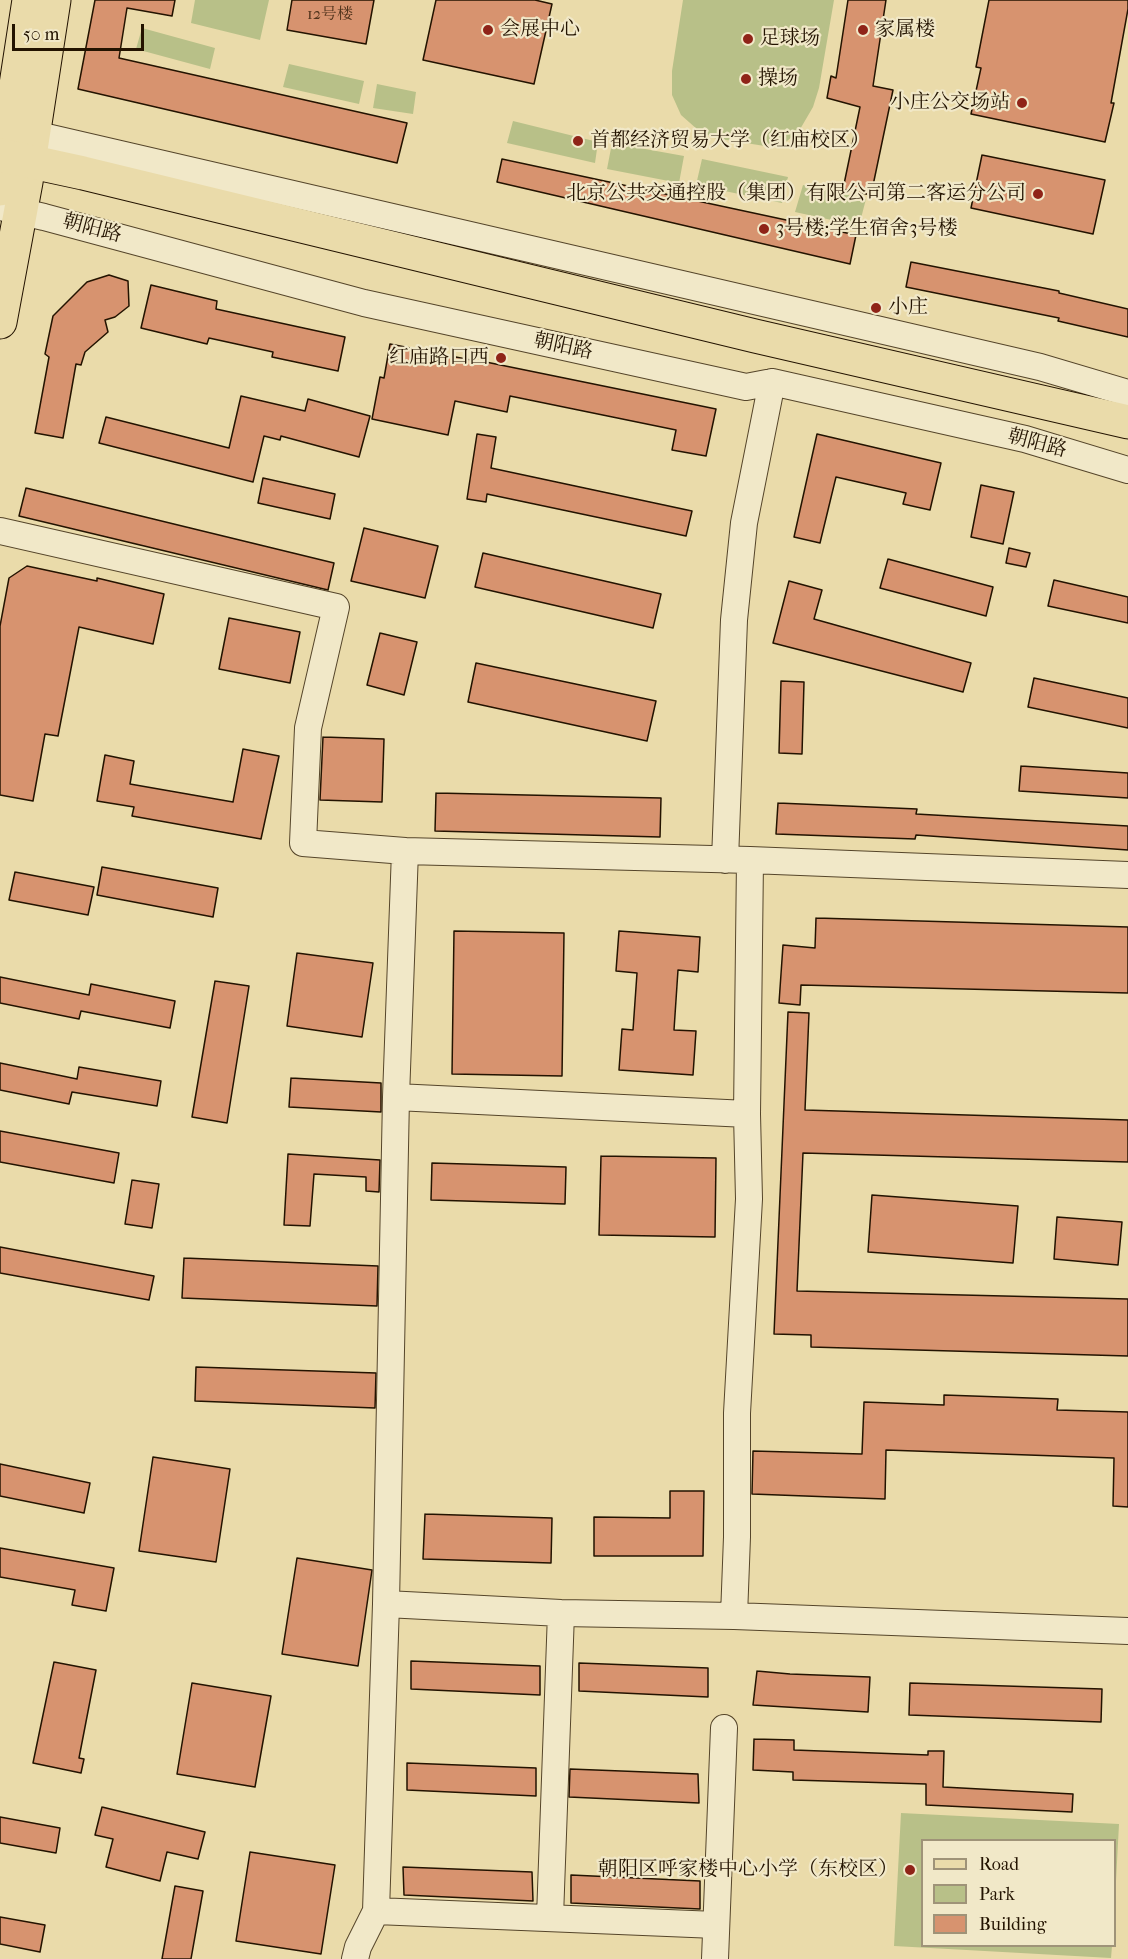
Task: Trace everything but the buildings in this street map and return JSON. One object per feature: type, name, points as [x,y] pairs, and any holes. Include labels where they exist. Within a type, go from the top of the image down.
[{"type":"main road","points":[[0,322],[10,167],[29,0]]},
{"type":"main road","points":[[10,167],[54,0]]},
{"type":"main road","points":[[10,167],[1128,422]]},
{"type":"main road","name":"朝阳路","points":[[10,167],[91,196],[629,326],[1031,414],[1128,442]]},
{"type":"street","name":"朝阳路","points":[[10,167],[44,217],[364,303],[746,387],[772,382],[1025,439],[1128,470]]},
{"type":"street","points":[[10,167],[1028,364],[1128,393]]},
{"type":"street","points":[[725,860],[736,599],[744,523],[772,382]]},
{"type":"street","points":[[0,531],[336,607],[308,728],[303,843],[405,851],[750,860],[1128,875]]},
{"type":"street","points":[[355,1959],[358,1947],[376,1911],[386,1604],[396,1097],[405,851]]},
{"type":"street","points":[[734,1616],[737,1537],[737,1413],[749,1198],[747,1114],[750,860]]},
{"type":"street","points":[[396,1097],[747,1114]]},
{"type":"street","points":[[386,1604],[561,1613],[734,1616],[1128,1631]]},
{"type":"street","points":[[550,1917],[561,1613]]},
{"type":"street","points":[[715,1959],[724,1728]]},
{"type":"street","points":[[376,1911],[716,1925]]},
{"type":"green space","points":[[195,0],[269,0],[260,40],[191,23]]},
{"type":"green space","name":"操场","points":[[683,0],[834,0],[819,88],[813,107],[799,131],[787,141],[771,147],[714,138],[698,130],[681,115],[672,95],[672,71]]},
{"type":"green space","points":[[142,28],[215,48],[210,69],[136,49]]},
{"type":"green space","points":[[289,64],[364,81],[359,104],[283,87]]},
{"type":"green space","points":[[377,84],[416,92],[413,114],[373,108]]},
{"type":"green space","points":[[513,121],[598,142],[595,163],[507,143]]},
{"type":"green space","points":[[612,143],[684,156],[679,183],[607,169]]},
{"type":"green space","points":[[702,159],[788,177],[782,203],[696,185]]},
{"type":"green space","points":[[803,185],[866,199],[859,226],[795,212]]},
{"type":"green space","name":"朝阳区呼家楼中心小学（东校区）","points":[[901,1813],[1119,1824],[1116,1881],[1116,1839],[921,1839],[921,1947],[1112,1947],[1111,1958],[894,1946]]},
{"type":"place","name":"会展中心","points":[[488,30]]},
{"type":"place","name":"家属楼","points":[[863,30]]},
{"type":"place","name":"足球场","points":[[748,39]]},
{"type":"place","name":"操场","points":[[746,79]]},
{"type":"place","name":"小庄公交场站","points":[[1022,103]]},
{"type":"place","name":"首都经济贸易大学（红庙校区）","points":[[578,141]]},
{"type":"place","name":"北京公共交通控股（集团）有限公司第二客运分公司","points":[[1038,194]]},
{"type":"place","name":"3号楼;学生宿舍3号楼","points":[[764,229]]},
{"type":"place","name":"小庄","points":[[876,308]]},
{"type":"place","name":"红庙路口西","points":[[501,358]]},
{"type":"place","name":"朝阳区呼家楼中心小学（东校区）","points":[[910,1870]]}]
